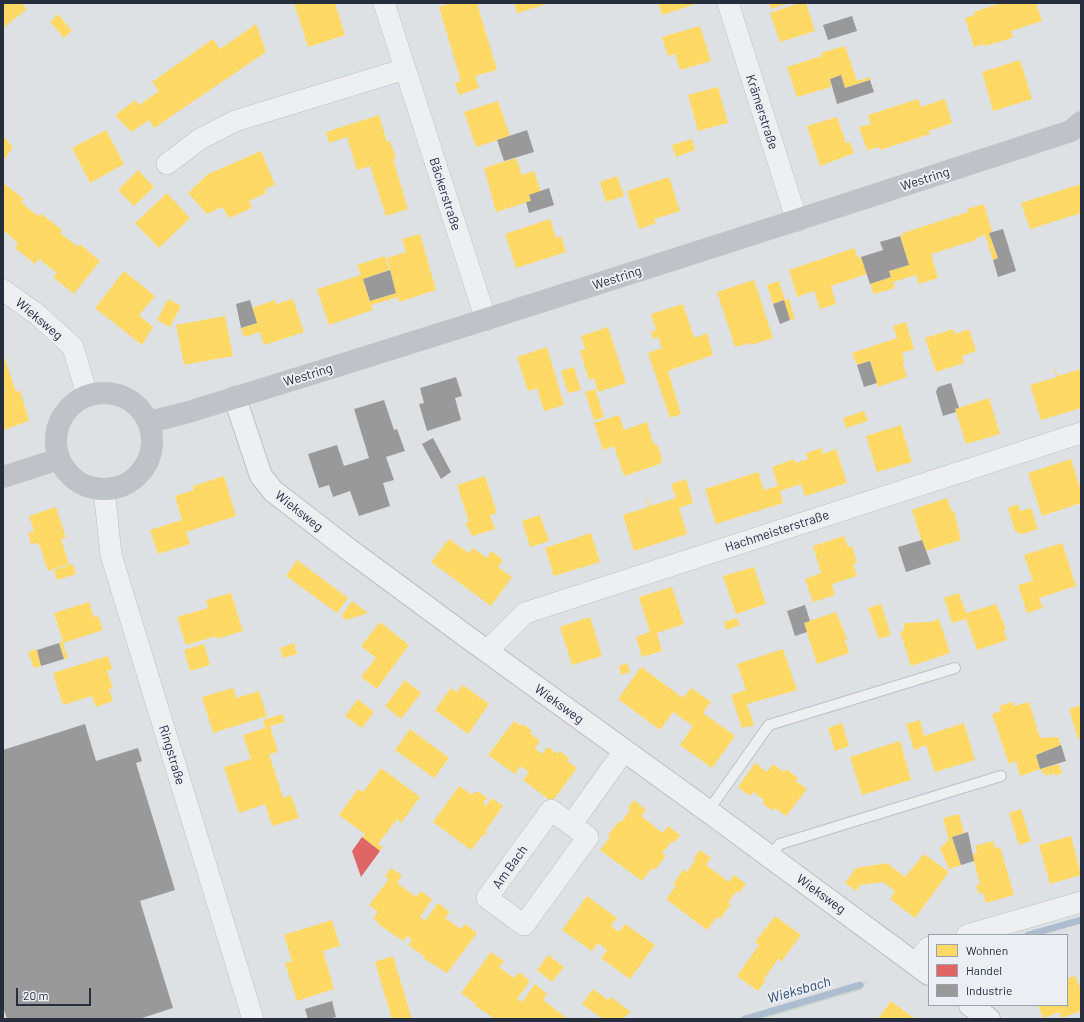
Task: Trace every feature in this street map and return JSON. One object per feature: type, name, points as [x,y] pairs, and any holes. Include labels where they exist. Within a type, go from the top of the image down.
[{"type":"main road","name":"Westring","points":[[148,422],[235,398],[797,221],[1072,131],[1081,122]]},
{"type":"main road","points":[[107,392],[124,397],[139,407],[148,422],[152,441],[149,459],[138,475],[123,486],[104,489],[85,486],[69,475],[59,459],[56,439],[60,420],[72,404],[87,395],[107,392]]},
{"type":"main road","points":[[3,477],[59,459]]},
{"type":"street","name":"Bäckerstraße","points":[[384,3],[486,320]]},
{"type":"street","name":"Krämerstraße","points":[[728,3],[797,221]]},
{"type":"street","points":[[167,164],[200,139],[234,121],[405,69]]},
{"type":"street","name":"Wieksweg","points":[[3,290],[38,315],[73,347],[87,395]]},
{"type":"street","name":"Wieksweg","points":[[235,398],[261,476],[273,491],[348,549],[486,651],[770,856],[922,969]]},
{"type":"street","name":"Hachmeisterstraße","points":[[486,651],[525,613],[1081,433]]},
{"type":"street","name":"Ringstraße","points":[[104,489],[111,555],[254,1019]]},
{"type":"street","points":[[571,825],[624,751]]},
{"type":"street","name":"Am Bach","points":[[551,810],[571,825],[588,837],[524,926],[487,898],[551,810]]},
{"type":"street","points":[[970,934],[1081,902]]},
{"type":"street","points":[[922,969],[928,950]]},
{"type":"street","points":[[971,1006],[989,1019]]},
{"type":"lane","points":[[708,811],[770,725],[955,668]]},
{"type":"lane","points":[[770,856],[780,844],[1001,776]]},
{"type":"shaded area","points":[[869,980],[861,990],[763,1019],[734,1019]]},
{"type":"building: Wohnen","points":[[3,3],[22,3],[27,9],[3,28]]},
{"type":"building: Wohnen","points":[[294,3],[335,3],[345,35],[308,47]]},
{"type":"building: Wohnen","points":[[451,3],[477,3],[497,70],[475,76],[479,88],[459,95],[455,83],[461,81],[439,7]]},
{"type":"building: Wohnen","points":[[514,3],[543,3],[544,5],[517,13]]},
{"type":"building: Wohnen","points":[[658,3],[693,3],[693,5],[662,15]]},
{"type":"building: Wohnen","points":[[769,3],[789,3],[771,9]]},
{"type":"building: Wohnen","points":[[800,3],[806,3],[815,31],[780,42],[770,13]]},
{"type":"building: Wohnen","points":[[1001,3],[1036,3],[1042,21],[1011,31],[1013,37],[1009,39],[985,46],[984,44],[974,47],[965,18],[975,15],[974,12]]},
{"type":"building: Wohnen","points":[[58,14],[72,31],[64,38],[50,22]]},
{"type":"building: Wohnen","points":[[256,24],[266,52],[154,128],[149,120],[131,132],[115,115],[136,100],[139,105],[159,91],[152,82],[213,39],[220,49]]},
{"type":"building: Wohnen","points":[[700,26],[711,61],[680,70],[675,54],[668,56],[662,37]]},
{"type":"building: Wohnen","points":[[845,46],[857,81],[870,77],[870,80],[845,88],[841,75],[830,79],[831,87],[797,97],[787,67],[822,56],[821,53]]},
{"type":"building: Wohnen","points":[[1020,60],[1032,99],[993,111],[982,72]]},
{"type":"building: Wohnen","points":[[718,87],[728,123],[698,131],[688,95]]},
{"type":"building: Wohnen","points":[[918,99],[921,107],[945,99],[952,123],[929,131],[930,134],[880,150],[879,147],[867,150],[859,127],[871,124],[868,115]]},
{"type":"building: Wohnen","points":[[498,101],[510,136],[476,147],[464,112]]},
{"type":"building: Wohnen","points":[[379,115],[387,142],[390,141],[396,158],[393,159],[408,209],[386,216],[370,166],[357,170],[347,137],[329,143],[326,132]]},
{"type":"building: Wohnen","points":[[837,117],[846,143],[850,142],[854,153],[820,166],[807,126]]},
{"type":"building: Wohnen","points":[[106,130],[124,164],[90,183],[72,148]]},
{"type":"building: Wohnen","points":[[3,136],[13,147],[3,161]]},
{"type":"building: Wohnen","points":[[692,139],[695,150],[676,157],[672,145]]},
{"type":"building: Wohnen","points":[[261,151],[275,185],[265,189],[266,193],[249,201],[252,208],[229,218],[222,207],[207,214],[188,193],[208,174]]},
{"type":"building: Wohnen","points":[[516,158],[522,175],[534,171],[541,192],[529,195],[531,201],[496,212],[484,168]]},
{"type":"building: Wohnen","points":[[138,170],[154,187],[134,206],[118,190]]},
{"type":"building: Wohnen","points":[[617,176],[624,196],[606,202],[600,182]]},
{"type":"building: Wohnen","points":[[669,177],[680,211],[654,219],[656,223],[639,229],[627,191]]},
{"type":"building: Wohnen","points":[[3,183],[24,199],[21,202],[30,210],[39,216],[42,214],[62,230],[60,233],[78,247],[80,244],[100,261],[74,294],[53,277],[57,273],[39,259],[35,264],[15,248],[18,243],[3,230]]},
{"type":"building: Wohnen","points":[[1081,184],[1081,213],[1030,229],[1021,203]]},
{"type":"building: Wohnen","points":[[167,193],[190,218],[159,248],[135,223]]},
{"type":"building: Wohnen","points":[[984,204],[992,232],[989,233],[998,258],[993,260],[985,235],[976,238],[976,240],[931,254],[938,278],[919,284],[916,275],[893,282],[895,288],[874,294],[870,284],[891,277],[889,271],[909,265],[900,236],[903,235],[903,233],[968,212],[967,209]]},
{"type":"building: Wohnen","points":[[550,219],[556,238],[561,236],[566,252],[516,268],[505,234]]},
{"type":"building: Wohnen","points":[[420,234],[436,290],[399,302],[398,297],[371,305],[373,310],[329,325],[317,289],[361,275],[357,265],[385,256],[389,270],[363,279],[370,301],[396,293],[387,258],[406,252],[402,239]]},
{"type":"building: Wohnen","points":[[854,248],[858,258],[861,257],[867,274],[831,286],[836,304],[820,309],[814,291],[799,296],[798,299],[789,270]]},
{"type":"building: Wohnen","points":[[124,271],[155,296],[139,315],[153,327],[142,345],[95,308]]},
{"type":"building: Wohnen","points":[[754,280],[773,338],[751,345],[750,343],[735,347],[717,292]]},
{"type":"building: Wohnen","points":[[779,281],[785,300],[789,299],[795,319],[790,320],[784,300],[773,304],[767,285]]},
{"type":"building: Wohnen","points":[[168,299],[181,306],[170,327],[157,320]]},
{"type":"building: Wohnen","points":[[293,299],[304,332],[264,345],[260,332],[244,337],[241,328],[257,323],[252,308],[275,300],[276,304]]},
{"type":"building: Wohnen","points":[[683,304],[694,338],[707,333],[713,355],[668,371],[681,414],[670,418],[648,353],[662,348],[658,337],[653,339],[651,332],[656,330],[651,314]]},
{"type":"building: Wohnen","points":[[225,316],[233,356],[184,365],[176,325]]},
{"type":"building: Wohnen","points":[[906,322],[914,349],[902,353],[904,360],[903,364],[907,377],[878,387],[870,361],[857,365],[852,353],[897,338],[893,326]]},
{"type":"building: Wohnen","points":[[608,327],[626,383],[598,392],[594,378],[589,380],[580,351],[585,349],[581,336]]},
{"type":"building: Wohnen","points":[[953,329],[955,334],[969,329],[976,351],[962,356],[964,363],[936,372],[925,338]]},
{"type":"building: Wohnen","points":[[547,347],[564,405],[544,411],[537,388],[528,391],[517,357]]},
{"type":"building: Wohnen","points":[[3,353],[16,392],[20,390],[29,421],[3,430]]},
{"type":"building: Wohnen","points":[[574,367],[581,390],[568,393],[561,371]]},
{"type":"building: Wohnen","points":[[1054,369],[1058,376],[1081,369],[1081,408],[1041,420],[1030,385],[1057,377]]},
{"type":"building: Wohnen","points":[[595,389],[604,417],[594,420],[585,392]]},
{"type":"building: Wohnen","points":[[989,398],[1000,434],[966,444],[955,409]]},
{"type":"building: Wohnen","points":[[864,411],[868,421],[846,428],[843,418]]},
{"type":"building: Wohnen","points":[[619,415],[624,430],[647,422],[653,443],[658,446],[662,459],[660,464],[624,476],[614,446],[603,450],[594,423]]},
{"type":"building: Wohnen","points":[[901,425],[912,462],[877,472],[866,436]]},
{"type":"building: Wohnen","points":[[822,448],[823,454],[836,449],[847,483],[805,496],[801,484],[780,491],[783,503],[716,524],[705,489],[758,472],[764,490],[778,486],[772,467],[794,459],[795,463],[808,459],[806,453]]},
{"type":"building: Wohnen","points":[[1071,459],[1081,491],[1081,503],[1042,516],[1028,473]]},
{"type":"building: Wohnen","points":[[224,476],[236,516],[186,532],[190,544],[158,554],[150,530],[182,520],[175,496],[194,490],[193,486]]},
{"type":"building: Wohnen","points":[[485,476],[497,513],[490,515],[495,529],[472,536],[465,523],[469,522],[457,485]]},
{"type":"building: Wohnen","points":[[686,479],[693,503],[679,508],[687,534],[634,551],[623,515],[649,507],[646,500],[647,499],[650,506],[676,498],[671,484]]},
{"type":"building: Wohnen","points":[[947,498],[952,512],[954,511],[961,540],[925,551],[912,510]]},
{"type":"building: Wohnen","points":[[1018,504],[1020,511],[1031,508],[1038,529],[1022,534],[1015,531],[1008,508]]},
{"type":"building: Wohnen","points":[[56,507],[66,538],[61,539],[69,564],[48,571],[40,546],[37,543],[31,544],[28,533],[34,531],[29,516]]},
{"type":"building: Wohnen","points":[[540,515],[549,541],[530,547],[522,521]]},
{"type":"building: Wohnen","points":[[591,533],[600,562],[554,576],[545,548]]},
{"type":"building: Wohnen","points":[[844,536],[848,547],[852,546],[857,563],[853,564],[857,576],[832,584],[835,595],[813,602],[805,579],[821,573],[813,546]]},
{"type":"building: Wohnen","points":[[449,539],[469,553],[473,548],[487,558],[492,551],[503,560],[498,567],[512,577],[491,606],[431,562]]},
{"type":"building: Wohnen","points":[[1062,543],[1076,586],[1039,598],[1043,608],[1027,613],[1018,585],[1033,581],[1024,555]]},
{"type":"building: Wohnen","points":[[297,560],[348,598],[337,613],[286,576]]},
{"type":"building: Wohnen","points":[[73,564],[76,574],[57,580],[54,570]]},
{"type":"building: Wohnen","points":[[754,567],[766,604],[736,614],[723,576]]},
{"type":"building: Wohnen","points":[[672,587],[684,624],[657,633],[662,651],[642,657],[636,637],[650,632],[639,597]]},
{"type":"building: Wohnen","points":[[231,593],[243,631],[217,639],[216,636],[186,645],[177,617],[208,608],[206,600]]},
{"type":"building: Wohnen","points":[[959,593],[966,613],[996,604],[1006,629],[1004,630],[1007,640],[977,650],[966,619],[952,623],[944,598]]},
{"type":"building: Wohnen","points":[[352,601],[368,613],[346,620],[341,616]]},
{"type":"building: Wohnen","points":[[89,602],[94,617],[98,616],[103,630],[63,643],[68,658],[64,659],[59,642],[63,641],[54,613]]},
{"type":"building: Wohnen","points":[[881,604],[891,635],[879,639],[868,608]]},
{"type":"building: Wohnen","points":[[836,612],[847,639],[845,640],[849,653],[817,664],[804,623]]},
{"type":"building: Wohnen","points":[[590,617],[602,656],[572,665],[560,627]]},
{"type":"building: Wohnen","points":[[737,618],[740,625],[726,630],[724,622]]},
{"type":"building: Wohnen","points":[[939,619],[950,653],[911,666],[900,632],[904,630],[904,623],[930,622]]},
{"type":"building: Wohnen","points":[[380,622],[409,645],[377,689],[361,677],[376,658],[361,646]]},
{"type":"building: Wohnen","points":[[294,643],[297,654],[283,658],[280,648]]},
{"type":"building: Wohnen","points":[[204,644],[210,665],[190,671],[184,650]]},
{"type":"building: Wohnen","points":[[37,649],[41,666],[34,668],[28,652]]},
{"type":"building: Wohnen","points":[[783,649],[797,690],[747,704],[754,725],[742,728],[731,695],[746,690],[737,664]]},
{"type":"building: Wohnen","points":[[108,656],[112,669],[107,671],[113,688],[109,689],[113,701],[96,707],[92,696],[63,705],[53,673]]},
{"type":"building: Wohnen","points":[[627,663],[630,672],[621,675],[619,666]]},
{"type":"building: Wohnen","points":[[641,667],[683,698],[691,688],[711,702],[703,713],[735,736],[712,768],[680,745],[693,726],[673,712],[660,730],[618,699]]},
{"type":"building: Wohnen","points":[[405,680],[421,693],[401,719],[385,706]]},
{"type":"building: Wohnen","points":[[463,685],[489,704],[468,734],[435,710],[451,688],[457,692]]},
{"type":"building: Wohnen","points":[[233,688],[236,698],[259,691],[267,716],[213,733],[202,697]]},
{"type":"building: Wohnen","points":[[358,699],[374,712],[362,728],[345,716]]},
{"type":"building: Wohnen","points":[[1013,702],[1014,706],[1029,702],[1040,738],[1058,737],[1061,745],[1036,755],[1040,769],[1020,776],[1016,761],[1009,764],[992,714],[1001,711],[999,706]]},
{"type":"building: Wohnen","points":[[1081,705],[1081,738],[1078,739],[1069,709]]},
{"type":"building: Wohnen","points":[[283,714],[285,722],[270,726],[278,752],[269,754],[283,798],[291,795],[299,818],[272,826],[265,804],[239,813],[224,767],[251,759],[243,735],[265,728],[263,720]]},
{"type":"building: Wohnen","points":[[920,720],[924,736],[964,723],[975,760],[935,772],[926,745],[914,750],[906,724]]},
{"type":"building: Wohnen","points":[[514,721],[521,726],[523,724],[532,731],[530,733],[540,741],[535,748],[542,754],[548,747],[558,754],[560,751],[569,758],[567,761],[577,768],[552,802],[523,780],[529,772],[521,766],[515,774],[488,755]]},
{"type":"building: Wohnen","points":[[842,723],[849,746],[835,751],[828,728]]},
{"type":"building: Wohnen","points":[[410,729],[449,758],[434,778],[395,750]]},
{"type":"building: Wohnen","points":[[900,741],[911,780],[862,795],[850,757]]},
{"type":"building: Wohnen","points":[[755,763],[767,772],[773,764],[784,772],[786,769],[798,778],[796,781],[807,789],[786,816],[775,808],[773,811],[762,803],[764,800],[753,792],[750,796],[738,787]]},
{"type":"building: Wohnen","points":[[1059,764],[1062,773],[1055,776],[1054,773],[1046,776],[1040,769]]},
{"type":"building: Wohnen","points":[[381,768],[420,797],[401,823],[397,819],[378,844],[383,847],[380,851],[362,837],[365,834],[339,815],[358,789],[363,792]]},
{"type":"building: Wohnen","points":[[459,786],[472,795],[474,792],[479,792],[487,798],[483,803],[486,806],[492,798],[503,806],[486,830],[487,834],[483,835],[471,850],[433,822]]},
{"type":"building: Wohnen","points":[[634,800],[646,810],[641,816],[663,833],[668,826],[680,835],[674,843],[672,841],[662,853],[666,856],[655,870],[652,868],[642,881],[600,850],[610,837],[608,835],[630,810],[628,808]]},
{"type":"building: Wohnen","points":[[1021,809],[1031,841],[1019,845],[1009,813]]},
{"type":"building: Wohnen","points":[[959,814],[964,833],[952,837],[961,865],[949,869],[940,848],[949,840],[943,818]]},
{"type":"building: Wohnen","points":[[1071,836],[1081,875],[1050,884],[1039,845]]},
{"type":"building: Wohnen","points":[[993,841],[995,848],[1000,847],[1014,895],[986,903],[983,893],[979,894],[976,885],[980,884],[972,854],[977,853],[975,846]]},
{"type":"building: Wohnen","points":[[700,850],[711,858],[706,865],[729,882],[734,875],[746,884],[739,893],[737,891],[728,902],[731,904],[720,919],[717,917],[707,930],[666,899],[676,886],[673,884],[684,869],[687,872]]},
{"type":"building: Wohnen","points":[[924,854],[949,872],[915,918],[890,899],[895,891],[883,882],[860,885],[856,891],[845,883],[856,868],[887,863],[905,877]]},
{"type":"building: Wohnen","points":[[391,868],[402,875],[397,883],[416,897],[421,891],[432,899],[420,917],[425,921],[438,903],[450,912],[445,918],[461,929],[465,924],[477,933],[447,973],[423,958],[424,956],[408,945],[412,940],[407,936],[403,941],[378,924],[379,923],[373,918],[378,912],[369,905],[389,879],[385,876]]},
{"type":"building: Wohnen","points":[[587,896],[617,918],[611,926],[619,932],[625,924],[655,945],[630,979],[601,958],[607,950],[598,943],[592,951],[562,930]]},
{"type":"building: Wohnen","points":[[775,916],[801,935],[781,962],[778,959],[764,979],[766,980],[758,991],[737,976],[759,945],[755,942]]},
{"type":"building: Wohnen","points":[[332,920],[340,946],[323,951],[334,989],[297,1001],[285,963],[292,961],[284,935]]},
{"type":"building: Wohnen","points":[[491,952],[504,961],[499,967],[514,978],[519,972],[530,981],[517,999],[522,1002],[535,984],[547,994],[543,1000],[568,1019],[506,1019],[504,1017],[502,1019],[496,1019],[475,1006],[476,1004],[461,993]]},
{"type":"building: Wohnen","points":[[548,955],[564,967],[552,982],[537,970]]},
{"type":"building: Wohnen","points":[[393,956],[412,1019],[392,1019],[375,962]]},
{"type":"building: Wohnen","points":[[1075,976],[1081,990],[1081,1011],[1061,1018],[1060,1012],[1043,1018],[1038,1006],[1068,1006],[1068,978]]},
{"type":"building: Wohnen","points":[[593,989],[608,1000],[611,997],[631,1012],[622,1019],[603,1019],[582,1004]]},
{"type":"building: Wohnen","points":[[891,1001],[915,1019],[878,1019]]},
{"type":"building: Handel","points":[[362,837],[380,851],[361,877],[352,851]]},
{"type":"building: Industrie","points":[[852,16],[857,31],[828,40],[823,25]]},
{"type":"building: Industrie","points":[[841,75],[845,88],[870,80],[874,92],[837,104],[830,79]]},
{"type":"building: Industrie","points":[[527,130],[534,152],[504,161],[497,140]]},
{"type":"building: Industrie","points":[[549,188],[554,205],[529,213],[526,202],[531,201],[529,195]]},
{"type":"building: Industrie","points":[[1003,229],[1016,271],[998,277],[993,260],[998,258],[989,233]]},
{"type":"building: Industrie","points":[[900,236],[909,265],[889,271],[891,277],[870,284],[861,257],[883,250],[880,242]]},
{"type":"building: Industrie","points":[[390,270],[396,293],[370,301],[363,279]]},
{"type":"building: Industrie","points":[[250,300],[257,323],[241,328],[236,304]]},
{"type":"building: Industrie","points":[[784,300],[790,320],[780,324],[773,304]]},
{"type":"building: Industrie","points":[[870,361],[877,383],[864,387],[857,365]]},
{"type":"building: Industrie","points":[[456,377],[462,396],[455,398],[461,420],[427,431],[419,404],[424,403],[420,388]]},
{"type":"building: Industrie","points":[[951,383],[959,408],[955,409],[956,412],[943,416],[936,392],[938,387]]},
{"type":"building: Industrie","points":[[384,400],[394,430],[397,429],[405,451],[386,457],[394,480],[383,483],[390,506],[359,516],[350,491],[333,497],[329,485],[319,488],[308,454],[337,445],[344,466],[369,458],[354,409]]},
{"type":"building: Industrie","points":[[433,438],[451,472],[441,479],[422,444]]},
{"type":"building: Industrie","points":[[922,540],[931,564],[906,572],[898,547]]},
{"type":"building: Industrie","points":[[805,605],[810,621],[804,623],[807,632],[795,636],[787,611]]},
{"type":"building: Industrie","points":[[59,643],[64,659],[41,666],[37,650]]},
{"type":"building: Industrie","points":[[85,724],[96,761],[138,748],[142,761],[136,763],[175,890],[140,901],[173,1008],[139,1019],[7,1019],[3,1007],[3,750]]},
{"type":"building: Industrie","points":[[1061,745],[1066,761],[1040,769],[1036,755]]},
{"type":"building: Industrie","points":[[968,832],[974,861],[961,865],[952,837]]},
{"type":"building: Industrie","points":[[332,1001],[336,1017],[329,1019],[308,1019],[305,1009]]},
{"type":"waterway","name":"Wieksbach","points":[[1032,934],[1081,920]]},
{"type":"waterway","name":"Wieksbach","points":[[745,1019],[860,985]]}]
